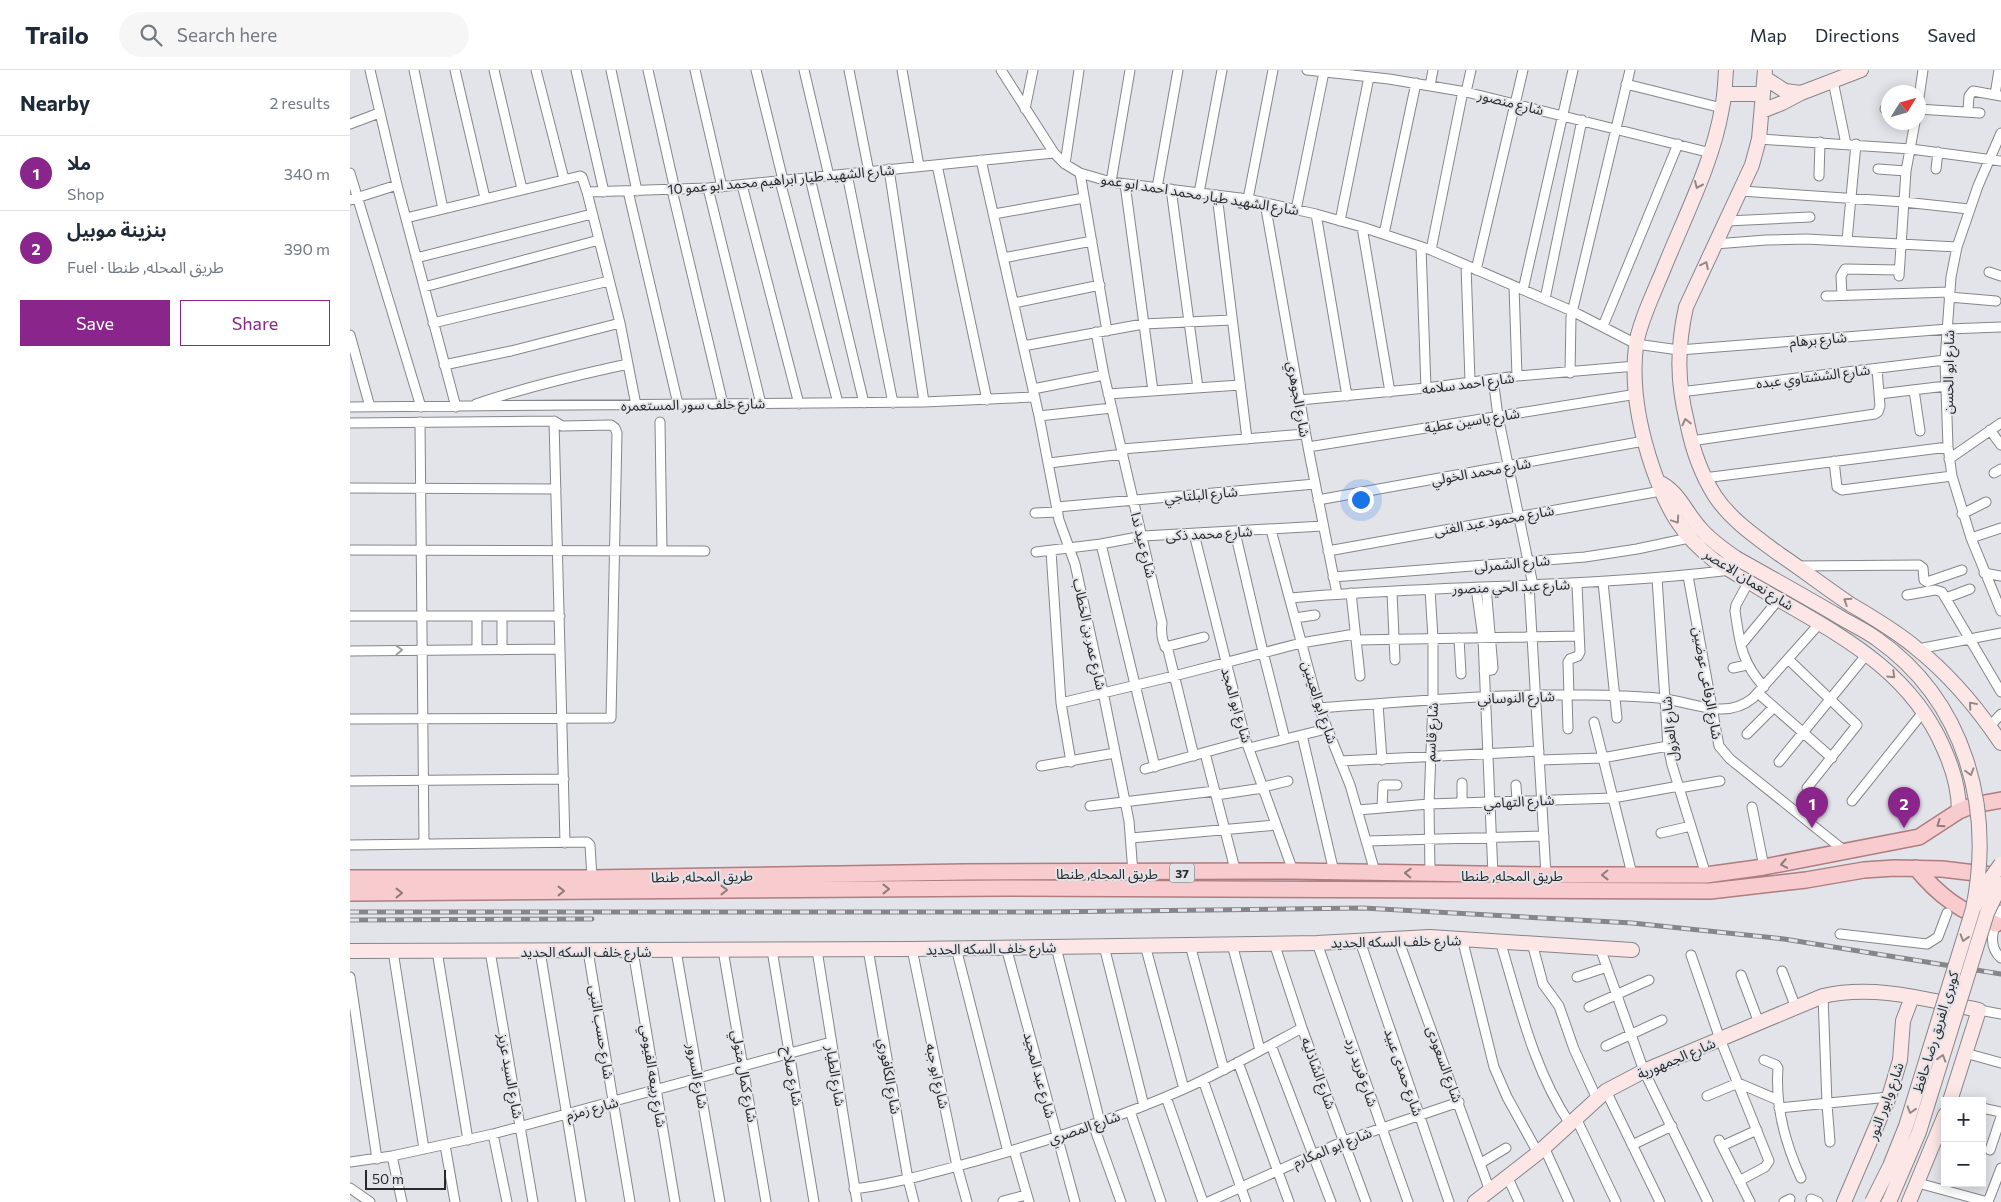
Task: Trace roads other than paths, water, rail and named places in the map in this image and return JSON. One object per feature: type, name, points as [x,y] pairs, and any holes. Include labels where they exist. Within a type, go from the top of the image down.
[{"type":"main road","name":"شارع نعمان الاعصر","points":[[1726,70],[1723,101],[1711,153],[1653,295],[1636,344],[1636,394],[1644,441],[1668,508],[1701,550],[1733,564],[1749,581],[1820,623],[1867,654],[1895,677],[1924,711],[1937,732],[1953,772],[1959,800],[1959,812]]},
{"type":"main road","points":[[1762,111],[1801,93],[1861,70]]},
{"type":"main road","points":[[1765,74],[1785,91],[1801,93]]},
{"type":"main road","points":[[1765,74],[1762,111],[1752,165],[1686,307],[1681,329],[1679,350],[1680,392],[1691,441],[1704,478],[1729,513],[1748,531],[1918,649],[1990,726],[2001,743]]},
{"type":"main road","points":[[1723,101],[1763,94]]},
{"type":"main road","points":[[1659,486],[1672,490],[1700,528],[1717,544],[1733,564],[1878,639],[1909,667],[1940,705],[1964,753],[1978,806],[1980,855],[1974,909]]},
{"type":"main road","name":"طريق المحله, طنطا","points":[[350,878],[592,878],[965,872],[1236,873],[1293,871],[1493,875],[1706,875],[1764,867],[1919,837],[1974,805],[2001,800]]},
{"type":"main road","name":"كوبرى الفريق رضا حافظ","points":[[1872,1202],[1890,1166],[1906,1126],[1974,909],[1986,885],[2001,864]]},
{"type":"main road","points":[[1916,868],[1926,881],[1951,903],[1973,915],[1998,917]]},
{"type":"main road","name":"طريق المحله, طنطا","points":[[350,893],[965,888],[1710,891],[1806,880],[1864,870],[1916,868],[2001,876]]},
{"type":"main road","points":[[965,872],[969,882],[965,888]]},
{"type":"main road","points":[[1004,872],[1001,880],[1005,888]]},
{"type":"main road","name":"كوبرى الفريق رضا حافظ","points":[[1889,1202],[1919,1132],[1987,912],[2001,884]]},
{"type":"main road","name":"شارع خلف السكه الحديد","points":[[350,951],[1006,948],[1317,943],[1398,938],[1462,938],[1632,950]]},
{"type":"main road","name":"شارع الجمهورية","points":[[1475,1202],[1508,1178],[1602,1095],[1644,1071],[1824,996],[1856,991],[1888,993],[1979,1010]]},
{"type":"main road","name":"شارع وابور النور","points":[[1844,1202],[1889,1098],[1900,1060],[1903,1022],[1912,997]]},
{"type":"main road","points":[[1952,1097],[1979,1010]]},
{"type":"main road","points":[[1909,1202],[1941,1125]]},
{"type":"street","points":[[370,70],[397,185],[456,407]]},
{"type":"street","points":[[414,70],[443,209]]},
{"type":"street","points":[[455,70],[485,198]]},
{"type":"street","points":[[494,70],[522,190]]},
{"type":"street","points":[[536,70],[564,179]]},
{"type":"street","points":[[576,70],[604,192]]},
{"type":"street","points":[[611,70],[633,191],[678,404]]},
{"type":"street","points":[[648,70],[723,404]]},
{"type":"street","points":[[695,70],[722,187]]},
{"type":"street","points":[[756,70],[838,403]]},
{"type":"street","points":[[804,70],[829,176]]},
{"type":"street","points":[[849,70],[868,172]]},
{"type":"street","points":[[902,70],[919,166]]},
{"type":"street","name":"شارع الشهيد طيار محمد احمد ابو عمو","points":[[1001,70],[1054,153],[1065,164],[1080,173],[1111,182],[1248,199],[1316,214],[1362,227],[1431,250],[1572,311],[1636,344]]},
{"type":"street","points":[[1025,109],[1033,70]]},
{"type":"street","points":[[1065,164],[1079,70]]},
{"type":"street","points":[[1111,182],[1130,70]]},
{"type":"street","points":[[1157,188],[1178,70]]},
{"type":"street","points":[[1200,193],[1222,70]]},
{"type":"street","points":[[1248,199],[1273,70]]},
{"type":"street","name":"شارع منصور","points":[[1307,70],[1349,73],[1369,77],[1390,74],[1416,84],[1464,91],[1711,153]]},
{"type":"street","points":[[1430,86],[1433,70]]},
{"type":"street","points":[[1431,250],[1464,91],[1471,70]]},
{"type":"street","points":[[1476,270],[1523,70]]},
{"type":"street","points":[[1524,290],[1573,70]]},
{"type":"street","points":[[1570,373],[1570,326],[1572,311],[1630,70]]},
{"type":"street","points":[[1921,85],[1923,70]]},
{"type":"street","points":[[1968,112],[1969,96],[1973,91],[1998,95],[1999,70]]},
{"type":"street","points":[[1296,210],[1324,72]]},
{"type":"street","points":[[1340,221],[1369,77]]},
{"type":"street","points":[[1833,81],[1851,144],[1847,240]]},
{"type":"street","points":[[1384,234],[1416,84]]},
{"type":"street","points":[[1626,84],[1723,101]]},
{"type":"street","points":[[1926,109],[1980,113]]},
{"type":"street","points":[[350,124],[380,113]]},
{"type":"street","points":[[1545,299],[1582,120]]},
{"type":"street","points":[[1842,295],[1841,276],[1846,270],[1899,273],[1906,171],[1915,130]]},
{"type":"street","name":"شارع ابو الحسن","points":[[2001,133],[1969,209],[1957,247],[1949,295],[1945,360],[1948,447],[1952,476],[1962,514],[1984,573],[2001,611]]},
{"type":"street","points":[[1758,139],[1911,149],[2001,161]]},
{"type":"street","points":[[1819,176],[1820,142]]},
{"type":"street","points":[[1603,326],[1678,144]]},
{"type":"street","points":[[1936,169],[1938,152]]},
{"type":"street","name":"شارع الشهيد طيار ابراهيم محمد ابو عمو 10","points":[[587,192],[722,187],[1054,153]]},
{"type":"street","name":"شارع عمر بن الخطاب","points":[[981,160],[1024,346],[1057,510],[1076,564],[1126,802],[1133,873]]},
{"type":"street","points":[[937,165],[987,400]]},
{"type":"street","points":[[1878,169],[1906,171]]},
{"type":"street","points":[[889,170],[924,402]]},
{"type":"street","points":[[350,173],[354,199],[421,407]]},
{"type":"street","points":[[1080,173],[1107,331]]},
{"type":"street","points":[[847,174],[893,403]]},
{"type":"street","points":[[406,218],[582,176],[620,323],[636,405]]},
{"type":"street","points":[[810,178],[864,403]]},
{"type":"street","points":[[1124,184],[1154,391]]},
{"type":"street","points":[[354,199],[397,185]]},
{"type":"street","points":[[742,185],[799,404]]},
{"type":"street","points":[[708,188],[761,404]]},
{"type":"street","points":[[1172,189],[1198,388]]},
{"type":"street","points":[[1741,191],[1904,202],[1969,209]]},
{"type":"street","points":[[1217,195],[1247,439]]},
{"type":"street","points":[[994,214],[1084,198]]},
{"type":"street","name":"شارع الجوهري","points":[[1265,203],[1322,526],[1337,594]]},
{"type":"street","points":[[416,258],[592,214]]},
{"type":"street","points":[[1316,214],[1348,396]]},
{"type":"street","points":[[1726,221],[1810,217]]},
{"type":"street","points":[[1362,227],[1390,392]]},
{"type":"street","points":[[424,287],[599,240]]},
{"type":"street","points":[[1716,244],[1766,240],[1847,240],[1957,247]]},
{"type":"street","points":[[1003,258],[1092,241]]},
{"type":"street","points":[[1421,247],[1426,388]]},
{"type":"street","points":[[1466,265],[1470,381]]},
{"type":"street","points":[[1989,272],[2001,276]]},
{"type":"street","points":[[433,323],[609,281]]},
{"type":"street","points":[[1014,303],[1100,286]]},
{"type":"street","points":[[1514,286],[1517,376]]},
{"type":"street","points":[[1826,296],[1949,295],[1996,301]]},
{"type":"street","points":[[1024,346],[1143,324],[1232,320]]},
{"type":"street","points":[[444,365],[511,351],[620,323]]},
{"type":"street","name":"شارع برهام","points":[[1636,344],[1679,350],[1948,329],[2001,327]]},
{"type":"street","name":"شارع عيد ندا","points":[[1096,332],[1108,394],[1162,623],[1161,631],[1165,647],[1168,651],[1194,756]]},
{"type":"street","points":[[350,335],[370,407]]},
{"type":"street","name":"شارع الششتاوي عبده","points":[[1680,392],[1945,360]]},
{"type":"street","points":[[469,406],[522,389],[628,364]]},
{"type":"street","name":"شارع احمد سلامه","points":[[1300,400],[1390,392],[1517,376],[1636,366]]},
{"type":"street","points":[[1691,441],[1875,414],[1880,410],[1877,369]]},
{"type":"street","name":"شارع خلف سور المستعمره","points":[[350,408],[893,403],[987,400],[1034,393],[1104,375]]},
{"type":"street","points":[[1493,379],[1498,416],[1529,561],[1546,875]]},
{"type":"street","points":[[1108,394],[1240,385]]},
{"type":"street","points":[[1879,394],[1946,386]]},
{"type":"street","points":[[1914,390],[1920,431]]},
{"type":"street","name":"شارع ياسين عطية","points":[[1308,447],[1636,394]]},
{"type":"street","points":[[1039,416],[1112,408]]},
{"type":"street","points":[[554,421],[565,842]]},
{"type":"street","points":[[350,423],[554,421],[562,426],[611,425],[617,431],[611,718],[350,719]]},
{"type":"street","points":[[420,422],[424,844]]},
{"type":"street","points":[[660,422],[662,551]]},
{"type":"street","points":[[1949,459],[2001,423]]},
{"type":"street","points":[[1990,430],[2001,445]]},
{"type":"street","points":[[1049,463],[1122,451],[1306,434]]},
{"type":"street","name":"شارع محمد الخولي","points":[[1318,500],[1644,441]]},
{"type":"street","points":[[1704,478],[1948,447]]},
{"type":"street","points":[[1834,461],[1837,487],[1842,490],[1952,476]]},
{"type":"street","name":"شارع البلتاجي","points":[[1035,513],[1133,501],[1315,484]]},
{"type":"street","name":"شارع محمود عبد الغنى","points":[[1328,551],[1659,486]]},
{"type":"street","points":[[350,488],[556,489]]},
{"type":"street","points":[[1962,514],[1986,502]]},
{"type":"street","name":"شارع محمد ذكى","points":[[1036,552],[1101,544],[1143,536],[1322,526]]},
{"type":"street","points":[[1971,538],[2001,528]]},
{"type":"street","name":"شارع ابو العينين","points":[[1271,530],[1291,598],[1319,708],[1358,810],[1375,872]]},
{"type":"street","points":[[1235,532],[1285,739]]},
{"type":"street","name":"شارع ابو المجد","points":[[1194,534],[1225,662],[1248,744],[1293,871]]},
{"type":"street","name":"شارع الشمرلى","points":[[1333,577],[1585,557],[1638,549],[1690,538]]},
{"type":"street","points":[[1101,544],[1155,767]]},
{"type":"street","points":[[350,550],[705,552]]},
{"type":"street","points":[[1051,551],[1061,702],[1071,762]]},
{"type":"street","name":"شارع عبد الحي منصور","points":[[1291,598],[1351,593],[1577,584],[1688,576],[1733,564]]},
{"type":"street","points":[[1797,566],[1919,565],[1923,568],[1924,580],[1927,582],[1962,570]]},
{"type":"street","points":[[1984,573],[2001,576]]},
{"type":"street","name":"شارع الرفاعى عوضين","points":[[1688,576],[1716,738],[1719,746],[1724,753],[1846,852]]},
{"type":"street","name":"شارع العزول","points":[[1657,578],[1668,746],[1706,875]]},
{"type":"street","points":[[1749,581],[1736,605],[1735,611],[1741,645],[1747,665],[1761,690],[1774,707],[1832,758]]},
{"type":"street","points":[[1603,582],[1617,718]]},
{"type":"street","points":[[1568,729],[1568,662],[1579,654],[1577,584]]},
{"type":"street","points":[[1486,587],[1487,638],[1484,671],[1488,803],[1493,875]]},
{"type":"street","points":[[1476,588],[1487,638]]},
{"type":"street","points":[[1946,598],[1970,589]]},
{"type":"street","name":"شارع قاسم","points":[[1430,590],[1433,638],[1429,804],[1430,874]]},
{"type":"street","points":[[1907,595],[1935,590],[1942,592],[2001,692]]},
{"type":"street","points":[[1392,592],[1396,660]]},
{"type":"street","points":[[1351,593],[1360,676]]},
{"type":"street","points":[[1741,645],[1779,599]]},
{"type":"street","points":[[1295,618],[1315,615]]},
{"type":"street","points":[[350,616],[560,616]]},
{"type":"street","points":[[477,616],[477,650]]},
{"type":"street","points":[[502,616],[502,650]]},
{"type":"street","name":"شارع النوساني","points":[[1319,708],[1536,695],[1666,699],[1724,710],[1737,708],[1748,702],[1761,690],[1820,623]]},
{"type":"street","points":[[1918,649],[2001,633]]},
{"type":"street","points":[[1061,702],[1174,676],[1301,643],[1356,637],[1394,640],[1579,636]]},
{"type":"street","points":[[1165,647],[1204,637]]},
{"type":"street","points":[[1459,638],[1461,674]]},
{"type":"street","points":[[350,651],[560,649]]},
{"type":"street","points":[[1779,762],[1867,654]]},
{"type":"street","points":[[1788,659],[1857,726],[1807,788]]},
{"type":"street","points":[[1733,668],[1747,665]]},
{"type":"street","points":[[1378,704],[1382,760]]},
{"type":"street","points":[[1747,734],[1774,707]]},
{"type":"street","points":[[1852,801],[1924,711]]},
{"type":"street","points":[[1990,726],[2001,714]]},
{"type":"street","points":[[1594,722],[1632,874]]},
{"type":"street","points":[[1145,769],[1205,753],[1285,739],[1326,729]]},
{"type":"street","points":[[1302,735],[1334,872]]},
{"type":"street","points":[[1540,760],[1602,758],[1668,746]]},
{"type":"street","points":[[1340,761],[1539,750]]},
{"type":"street","points":[[1041,766],[1116,753]]},
{"type":"street","points":[[1205,753],[1236,873]]},
{"type":"street","points":[[350,782],[564,779]]},
{"type":"street","name":"شارع التهامي","points":[[1358,810],[1429,804],[1613,798],[1720,781]]},
{"type":"street","points":[[1090,806],[1263,788],[1288,782]]},
{"type":"street","points":[[1462,783],[1462,803]]},
{"type":"street","points":[[1382,808],[1383,785],[1397,784]]},
{"type":"street","points":[[1516,785],[1517,801]]},
{"type":"street","points":[[1752,807],[1764,867]]},
{"type":"street","points":[[1131,838],[1276,825]]},
{"type":"street","points":[[1661,833],[1691,826]]},
{"type":"street","points":[[1367,841],[1544,836]]},
{"type":"street","points":[[350,845],[589,843],[592,878]]},
{"type":"street","points":[[1840,934],[1927,944],[1938,937],[1947,913]]},
{"type":"street","points":[[1998,917],[1993,946],[2001,958]]},
{"type":"street","points":[[1858,936],[1859,927]]},
{"type":"street","name":"شارع السعودى","points":[[1398,938],[1490,1191]]},
{"type":"street","points":[[1462,938],[1494,1067],[1507,1097],[1541,1150],[1569,1202]]},
{"type":"street","points":[[1500,940],[1541,1071],[1558,1106],[1573,1121],[1616,1202]]},
{"type":"street","name":"شارع حمدى عبيد","points":[[1360,941],[1449,1202]]},
{"type":"street","name":"شارع الشاذليه","points":[[1274,943],[1302,1028],[1366,1202]]},
{"type":"street","name":"شارع فريد زرد","points":[[1317,943],[1408,1202]]},
{"type":"street","points":[[1532,943],[1543,984],[1560,1006],[1574,1049],[1632,1145],[1660,1202]]},
{"type":"street","points":[[1232,944],[1260,1050]]},
{"type":"street","points":[[1145,945],[1184,1089]]},
{"type":"street","points":[[1190,945],[1224,1070]]},
{"type":"street","points":[[1104,946],[1144,1106]]},
{"type":"street","points":[[1056,947],[1097,1123],[1121,1202]]},
{"type":"street","points":[[956,948],[1011,1151],[1028,1198],[1003,1201]]},
{"type":"street","name":"شارع عبد المجيد","points":[[1006,948],[1075,1202]]},
{"type":"street","points":[[1600,948],[1644,1071],[1708,1202]]},
{"type":"street","name":"شارع الكافوري","points":[[868,949],[908,1179],[914,1202]]},
{"type":"street","name":"شارع ابو جبه","points":[[912,949],[957,1166],[967,1202]]},
{"type":"street","name":"شارع ربيعه الفيومي","points":[[632,950],[674,1202]]},
{"type":"street","name":"شارع السرور","points":[[676,950],[720,1202]]},
{"type":"street","name":"شارع كمال متولي","points":[[723,950],[766,1202]]},
{"type":"street","name":"شارع صلاح","points":[[772,950],[814,1202]]},
{"type":"street","name":"شارع الطيار","points":[[817,950],[857,1202]]},
{"type":"street","points":[[393,951],[424,1149]]},
{"type":"street","points":[[437,951],[468,1140]]},
{"type":"street","name":"شارع السيد عزيز","points":[[490,951],[533,1202]]},
{"type":"street","points":[[540,951],[581,1202]]},
{"type":"street","name":"شارع حسب النبى","points":[[588,951],[630,1202]]},
{"type":"street","points":[[1691,955],[1720,1039],[1768,1164],[1740,1181]]},
{"type":"street","points":[[1577,977],[1607,967]]},
{"type":"street","points":[[1782,971],[1796,1008]]},
{"type":"street","points":[[1741,975],[1759,1023]]},
{"type":"street","points":[[350,977],[378,1159]]},
{"type":"street","points":[[1589,1007],[1648,980]]},
{"type":"street","points":[[1824,996],[1830,1142]]},
{"type":"street","points":[[1979,1010],[2001,1014]]},
{"type":"street","points":[[1606,1046],[1662,1020]]},
{"type":"street","name":"شارع المصري","points":[[854,1189],[908,1179],[957,1166],[1011,1151],[1097,1123],[1184,1089],[1302,1028]]},
{"type":"street","name":"شارع زمزم","points":[[350,1162],[378,1159],[493,1134],[831,1042]]},
{"type":"street","points":[[1271,1045],[1331,1202]]},
{"type":"street","points":[[1965,1053],[2001,1063]]},
{"type":"street","points":[[1764,1060],[1776,1065],[1778,1068],[1778,1104],[1787,1144],[1801,1178]]},
{"type":"street","points":[[1238,1062],[1289,1202]]},
{"type":"street","points":[[1203,1080],[1246,1202]]},
{"type":"street","points":[[1707,1096],[1738,1083]]},
{"type":"street","points":[[1738,1083],[1778,1104],[1827,1104],[1889,1098]]},
{"type":"street","points":[[1166,1096],[1203,1202]]},
{"type":"street","name":"شارع ابو المكارم","points":[[1208,1202],[1344,1141],[1459,1102]]},
{"type":"street","points":[[1986,1109],[2001,1112]]},
{"type":"street","points":[[1130,1111],[1161,1202]]},
{"type":"street","points":[[1990,1150],[2001,1116]]},
{"type":"street","points":[[1632,1145],[1672,1126]]},
{"type":"street","points":[[1750,1202],[1721,1143],[1756,1130]]},
{"type":"street","points":[[493,1134],[507,1202]]},
{"type":"street","points":[[445,1145],[455,1202]]},
{"type":"street","points":[[1480,1163],[1506,1148]]},
{"type":"street","points":[[392,1156],[402,1202]]},
{"type":"street","points":[[1918,1183],[1988,1202],[2001,1168]]},
{"type":"street","points":[[1508,1178],[1518,1202]]},
{"type":"street","points":[[350,1188],[370,1202]]},
{"type":"railway","points":[[350,912],[1044,912],[1363,908],[1632,923],[1784,939],[2001,974]]},
{"type":"railway","points":[[350,920],[592,919]]},
{"type":"place","name":"ملا","points":[[1812,828]]},
{"type":"place","name":"بنزينة موبيل","points":[[1904,828]]}]
